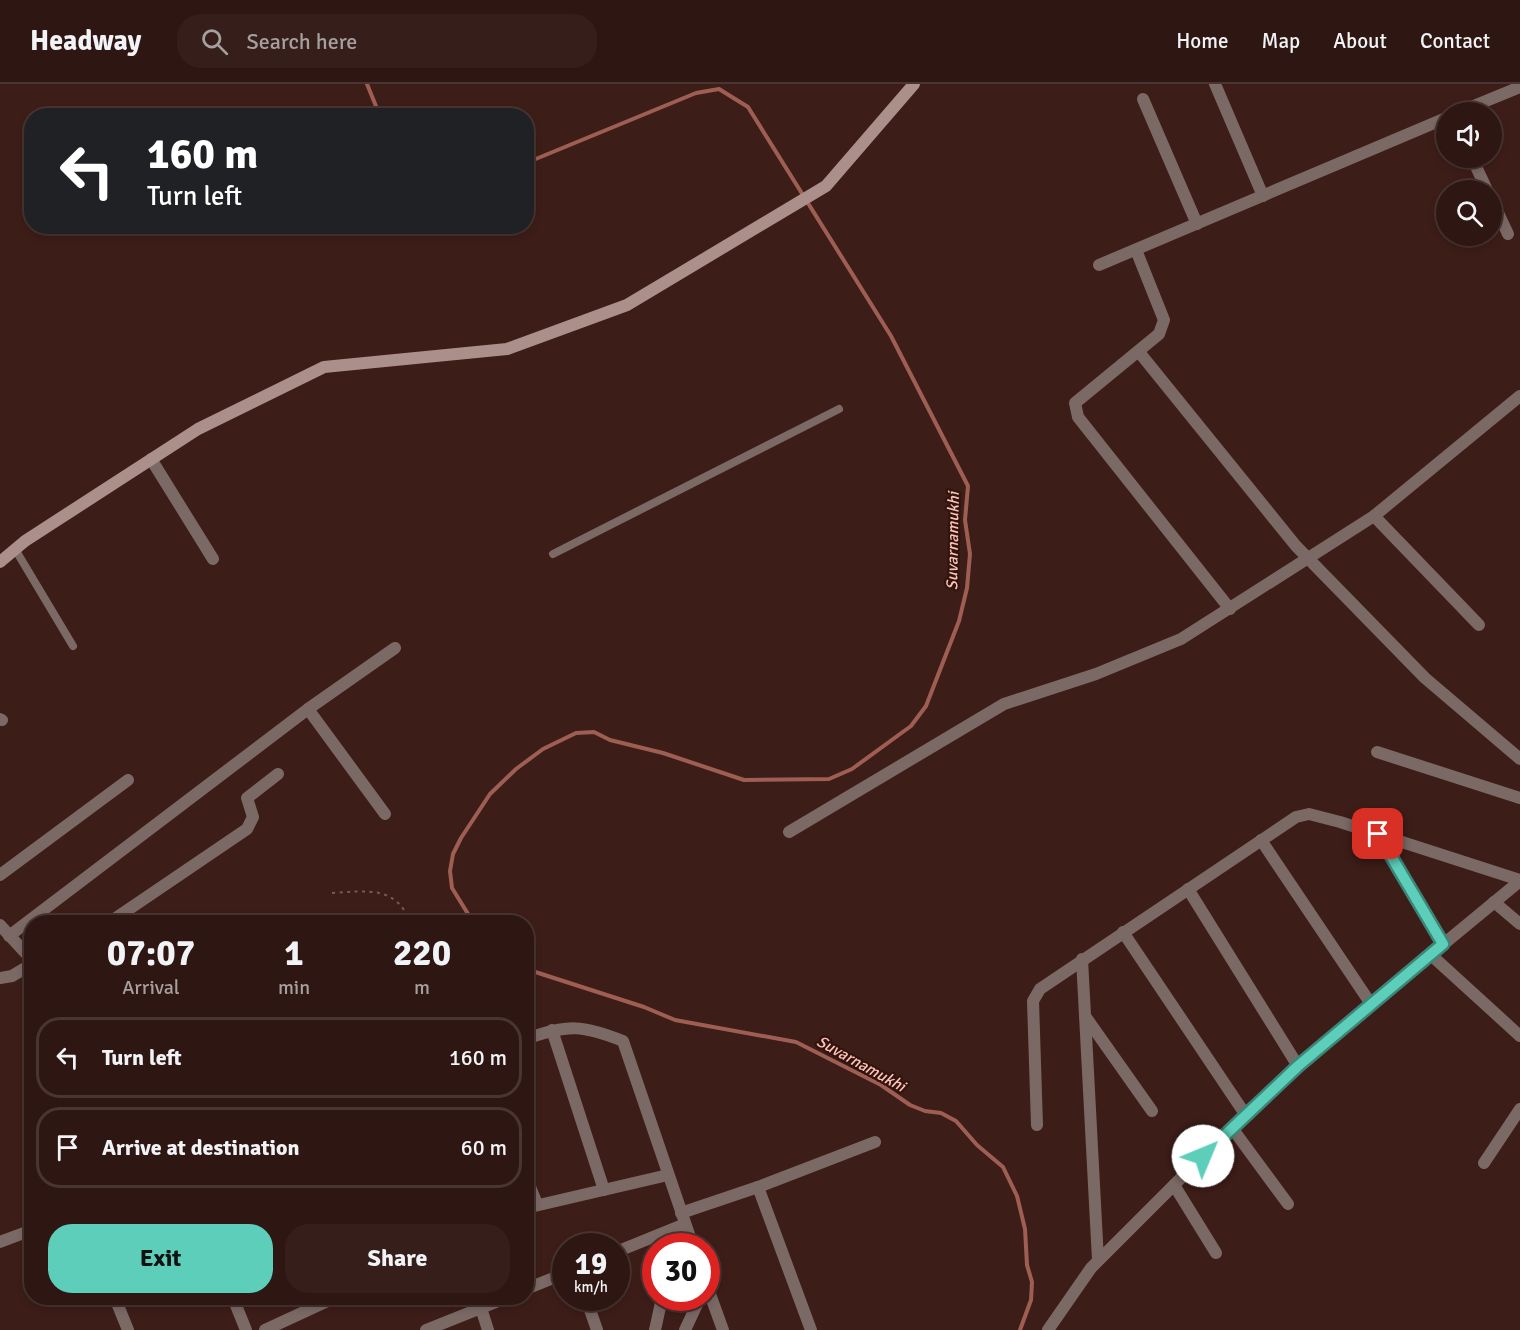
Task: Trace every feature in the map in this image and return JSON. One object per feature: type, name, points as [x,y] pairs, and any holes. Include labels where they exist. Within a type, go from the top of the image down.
[{"type":"street","points":[[0,562],[15,549],[198,429],[324,367],[507,349],[627,304],[826,186],[914,84]]},
{"type":"street","points":[[1215,84],[1263,196]]},
{"type":"street","points":[[1483,102],[1520,87]]},
{"type":"street","points":[[1143,99],[1197,224]]},
{"type":"street","points":[[1099,265],[1436,122]]},
{"type":"street","points":[[1502,221],[1508,234]]},
{"type":"street","points":[[1136,250],[1164,320],[1159,334],[1089,389],[1075,403],[1078,417],[1230,609]]},
{"type":"street","points":[[1139,352],[1307,558],[1425,678],[1520,759]]},
{"type":"street","points":[[789,832],[1004,704],[1096,674],[1181,639],[1374,516],[1520,396]]},
{"type":"street","points":[[151,459],[213,559]]},
{"type":"street","points":[[1374,516],[1479,625]]},
{"type":"street","points":[[37,915],[308,709],[395,648]]},
{"type":"street","points":[[308,709],[385,814]]},
{"type":"street","points":[[1377,752],[1520,798]]},
{"type":"street","points":[[120,915],[247,829],[253,818],[247,798],[278,774]]},
{"type":"street","points":[[0,875],[128,780]]},
{"type":"street","points":[[1037,1125],[1033,1001],[1045,984],[1296,818],[1309,814],[1520,880]]},
{"type":"street","points":[[1378,834],[1443,944]]},
{"type":"street","points":[[1261,840],[1371,1004]]},
{"type":"street","points":[[1048,1330],[1098,1260],[1245,1114],[1298,1066],[1520,880]]},
{"type":"street","points":[[1188,889],[1298,1066]]},
{"type":"street","points":[[1494,902],[1520,924]]},
{"type":"street","points":[[0,924],[24,953]]},
{"type":"street","points":[[9,936],[24,925]]},
{"type":"street","points":[[1123,932],[1245,1114]]},
{"type":"street","points":[[1430,954],[1520,1036]]},
{"type":"street","points":[[1082,959],[1098,1260]]},
{"type":"street","points":[[0,978],[12,976],[24,968]]},
{"type":"street","points":[[1085,1015],[1152,1111]]},
{"type":"street","points":[[534,1036],[552,1030],[591,1028],[623,1041],[688,1233]]},
{"type":"street","points":[[552,1030],[604,1190]]},
{"type":"street","points":[[1484,1163],[1520,1109]]},
{"type":"street","points":[[1232,1128],[1288,1204]]},
{"type":"street","points":[[630,1246],[685,1223],[759,1187],[875,1142]]},
{"type":"street","points":[[534,1206],[668,1175]]},
{"type":"street","points":[[1174,1185],[1216,1253]]},
{"type":"street","points":[[759,1187],[812,1330]]},
{"type":"street","points":[[682,1233],[685,1223]]},
{"type":"street","points":[[0,1242],[24,1233]]},
{"type":"street","points":[[534,1286],[552,1279]]},
{"type":"street","points":[[118,1305],[128,1330]]},
{"type":"street","points":[[236,1305],[246,1330]]},
{"type":"street","points":[[265,1330],[319,1305]]},
{"type":"street","points":[[426,1330],[488,1305]]},
{"type":"street","points":[[481,1308],[488,1330]]},
{"type":"street","points":[[590,1311],[597,1330]]},
{"type":"street","points":[[655,1330],[659,1311]]},
{"type":"street","points":[[685,1330],[694,1311]]},
{"type":"street","points":[[716,1311],[723,1330]]},
{"type":"lane","points":[[553,554],[839,409]]},
{"type":"lane","points":[[15,549],[73,646]]},
{"type":"path","points":[[332,893],[367,891],[394,897],[402,904],[407,915]]},
{"type":"waterway","name":"Suvarnamukhi","points":[[367,84],[377,108]]},
{"type":"waterway","name":"Suvarnamukhi","points":[[469,915],[452,888],[450,871],[453,854],[461,838],[490,794],[516,769],[543,749],[576,733],[594,732],[610,740],[663,753],[744,780],[829,779],[852,769],[911,726],[926,706],[959,621],[967,588],[970,554],[965,520],[968,486],[891,336],[748,107],[719,89],[696,93],[534,160]]},
{"type":"waterway","name":"Suvarnamukhi","points":[[534,972],[644,1007],[675,1020],[796,1042],[881,1085],[910,1105],[925,1111],[941,1113],[956,1121],[977,1145],[1003,1167],[1017,1196],[1025,1229],[1027,1265],[1032,1282],[1031,1300],[1020,1330]]},
{"type":"route","points":[[1203,1156],[1298,1066],[1443,944],[1378,834]]}]
